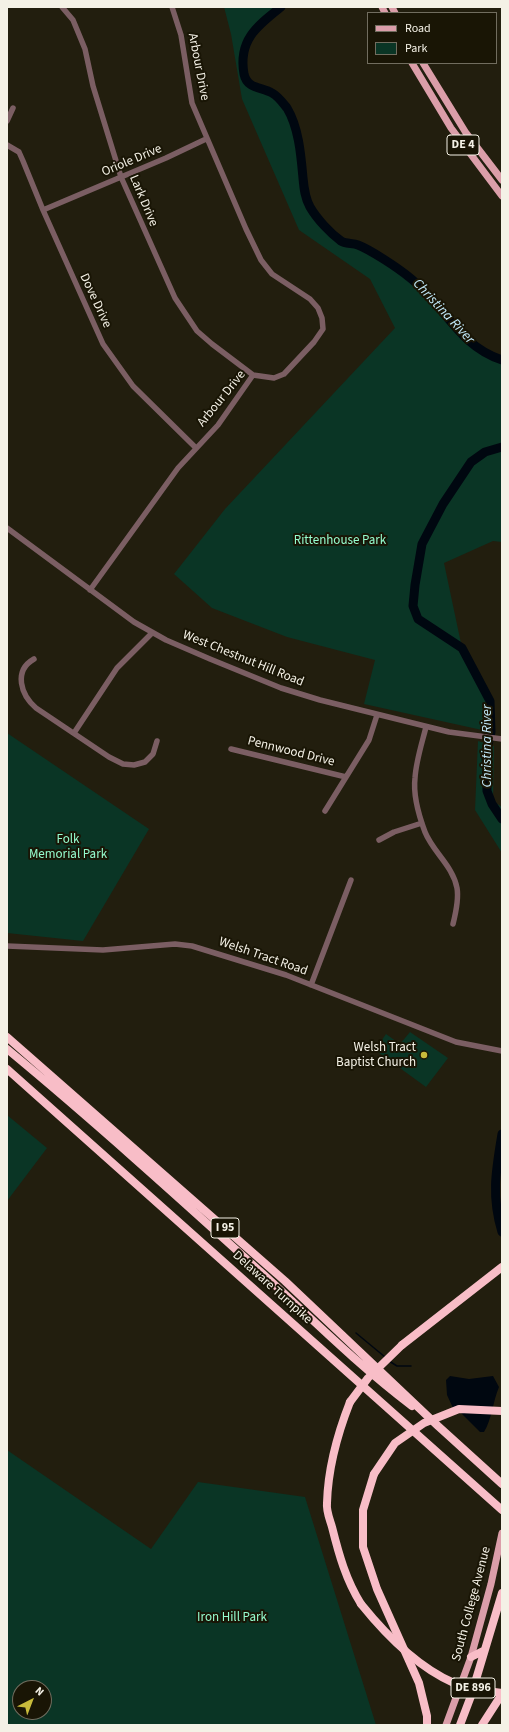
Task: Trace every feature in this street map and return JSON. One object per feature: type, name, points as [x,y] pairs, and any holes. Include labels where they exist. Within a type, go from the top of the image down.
[{"type":"highway","name":"Delaware Turnpike","points":[[7,1037],[285,1281],[438,1426],[502,1484]]},
{"type":"highway","name":"Delaware Turnpike","points":[[7,1049],[46,1081],[373,1375],[438,1426]]},
{"type":"highway","name":"Delaware Turnpike","points":[[7,1069],[502,1510]]},
{"type":"highway","points":[[482,1725],[502,1694],[455,1683],[431,1671],[404,1650],[379,1627],[350,1587],[342,1566],[326,1505],[332,1457],[338,1431],[350,1402],[368,1378],[402,1345],[500,1269]]},
{"type":"highway","points":[[427,1725],[427,1716],[419,1683],[377,1589],[363,1547],[362,1510],[374,1474],[396,1443],[424,1423],[459,1409],[502,1411]]},
{"type":"highway","name":"South College Avenue","points":[[460,1725],[471,1696],[483,1651],[502,1593]]},
{"type":"highway","points":[[471,1657],[483,1651]]},
{"type":"main road","name":"DE 4","points":[[413,64],[451,128],[502,196]]},
{"type":"main road","name":"DE 4","points":[[424,64],[466,133],[502,180]]},
{"type":"main road","name":"South College Avenue","points":[[446,1725],[471,1657],[491,1584],[502,1533]]},
{"type":"street","name":"Lark Drive","points":[[62,7],[73,20],[85,50],[93,86],[121,177],[165,279],[186,317],[197,331],[253,375]]},
{"type":"street","name":"Arbour Drive","points":[[90,590],[178,468],[218,425],[253,375],[274,378],[284,374],[314,342],[323,329],[322,318],[318,308],[310,299],[272,274],[261,260],[206,139],[192,103],[181,35],[172,7]]},
{"type":"street","points":[[7,121],[13,108]]},
{"type":"street","name":"Oriole Drive","points":[[43,210],[206,139]]},
{"type":"street","name":"Dove Drive","points":[[7,145],[19,152],[43,210],[103,344],[133,386],[196,448]]},
{"type":"street","name":"West Chestnut Hill Road","points":[[7,529],[134,622],[152,633],[281,688],[426,727],[481,737],[499,738]]},
{"type":"street","points":[[74,733],[117,668],[152,633]]},
{"type":"street","points":[[34,659],[27,664],[22,672],[21,682],[27,699],[36,708],[110,757],[128,764],[140,764],[150,758],[156,750],[157,742]]},
{"type":"street","points":[[325,811],[369,740],[377,715]]},
{"type":"street","points":[[426,727],[414,778],[415,792],[422,823],[429,841],[452,875],[457,887],[457,899],[453,924]]},
{"type":"street","name":"Pennwood Drive","points":[[231,749],[346,777]]},
{"type":"street","points":[[379,840],[394,832],[422,823]]},
{"type":"street","points":[[311,985],[351,880]]},
{"type":"street","name":"Welsh Tract Road","points":[[7,946],[104,950],[185,944],[213,951],[311,985],[443,1037],[467,1045],[502,1051]]},
{"type":"green space","name":"Rittenhouse Park","points":[[224,7],[281,7],[264,21],[251,35],[244,52],[244,74],[248,82],[255,87],[272,93],[287,108],[294,124],[299,142],[306,197],[308,204],[316,216],[328,230],[341,241],[363,247],[404,273],[432,299],[462,335],[487,354],[502,360],[502,542],[493,541],[444,563],[462,648],[490,701],[491,732],[364,704],[375,660],[287,637],[212,608],[174,574],[225,509],[395,328],[370,279],[299,230],[242,99],[231,34]]},
{"type":"green space","name":"Folk Memorial Park","points":[[7,733],[149,829],[83,941],[7,933]]},
{"type":"green space","points":[[478,741],[494,746],[493,801],[502,807],[502,853],[475,810]]},
{"type":"green space","points":[[410,1032],[448,1058],[426,1087],[375,1050],[386,1034],[400,1044]]},
{"type":"green space","points":[[7,1115],[47,1148],[7,1201]]},
{"type":"green space","name":"Iron Hill Park","points":[[7,1450],[151,1549],[198,1482],[305,1497],[376,1725],[7,1725]]},
{"type":"shaded area","points":[[450,1376],[469,1379],[493,1376],[499,1387],[487,1427],[484,1432],[480,1432],[461,1413],[453,1408],[447,1395],[446,1380]]},
{"type":"waterway","name":"Christina River","points":[[281,7],[264,21],[251,35],[244,52],[244,74],[248,82],[255,87],[272,93],[287,108],[297,133],[304,190],[313,212],[337,238],[343,242],[356,244],[363,247],[404,273],[432,299],[462,335],[487,354],[502,360]]},
{"type":"waterway","name":"Christina River","points":[[502,447],[485,452],[471,462],[443,504],[422,544],[413,606],[418,619],[462,648],[490,701],[491,732],[486,753],[487,791],[492,804],[502,819]]},
{"type":"waterway","name":"Christina River","points":[[502,1134],[496,1171],[497,1207],[502,1232]]},
{"type":"waterway","points":[[356,1333],[385,1357]]},
{"type":"waterway","points":[[389,1361],[397,1366],[411,1366]]},
{"type":"place","name":"Welsh Tract Baptist Church","points":[[424,1055]]}]
